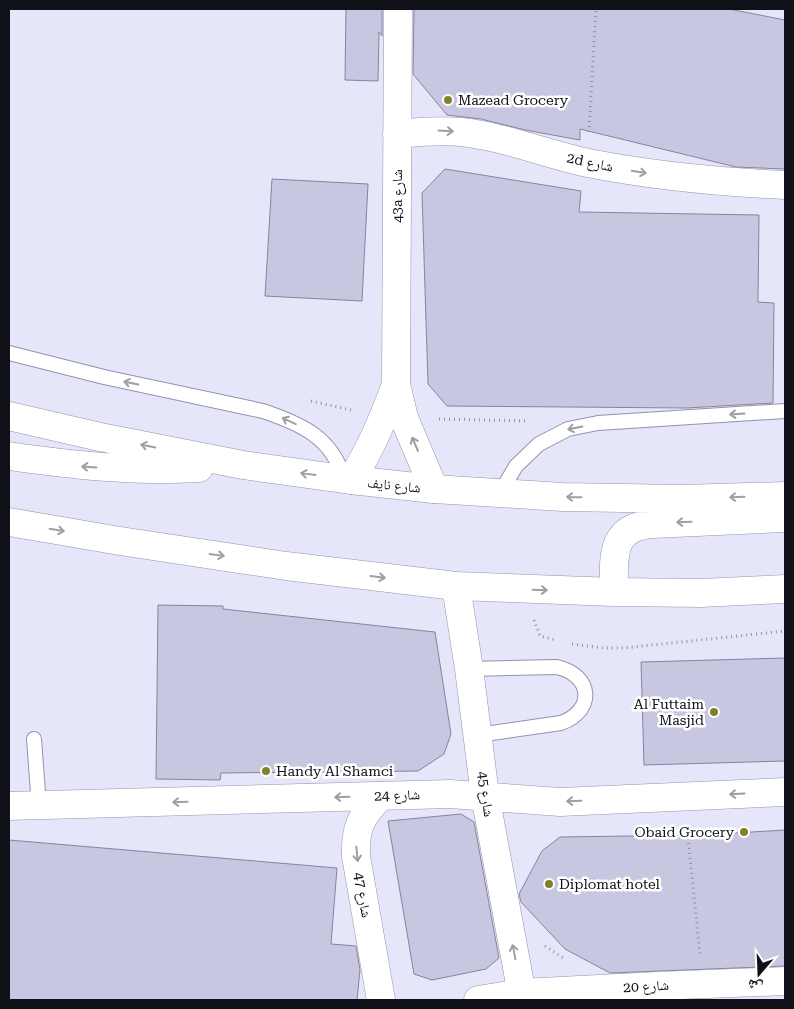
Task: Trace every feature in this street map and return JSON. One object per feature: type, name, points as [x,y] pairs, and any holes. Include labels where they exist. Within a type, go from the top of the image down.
[{"type":"street","name":"43a شارع","points":[[347,479],[366,458],[394,417],[396,384],[398,9]]},
{"type":"street","name":"2d شارع","points":[[397,134],[430,131],[461,132],[491,137],[539,151],[588,162],[654,174],[721,182],[785,185]]},
{"type":"street","name":"شارع نايف","points":[[9,416],[100,437],[242,465],[434,489],[563,497],[682,500],[785,496]]},
{"type":"street","points":[[394,417],[434,489]]},
{"type":"street","points":[[9,456],[70,465],[127,469],[185,469],[242,465]]},
{"type":"street","points":[[614,592],[614,556],[616,545],[631,528],[641,524],[785,518]]},
{"type":"street","points":[[9,522],[286,566],[456,586],[701,593],[785,589]]},
{"type":"street","name":"شارع 45","points":[[456,586],[469,669],[485,796],[522,997]]},
{"type":"street","name":"شارع 24","points":[[9,806],[450,794],[560,802],[785,792]]},
{"type":"street","name":"شارع 47","points":[[381,796],[369,808],[360,822],[356,839],[356,856],[381,1000]]},
{"type":"street","name":"شارع 20","points":[[478,1000],[704,984],[785,981]]},
{"type":"lane","points":[[9,353],[104,377],[263,411],[287,420],[308,431],[328,446],[347,479]]},
{"type":"lane","points":[[500,494],[516,466],[539,444],[568,429],[598,423],[785,411]]},
{"type":"lane","points":[[469,669],[557,667],[568,669],[576,674],[582,683],[585,693],[584,704],[579,713],[571,720],[478,735]]},
{"type":"lane","points":[[34,739],[39,806]]},
{"type":"path","points":[[588,162],[596,9]]},
{"type":"path","points":[[308,401],[394,417],[526,420],[568,429]]},
{"type":"path","points":[[683,797],[704,984]]},
{"type":"building","points":[[346,9],[382,9],[382,36],[379,32],[378,81],[345,80]]},
{"type":"building","points":[[414,9],[729,9],[785,20],[785,169],[736,167],[580,129],[580,140],[525,130],[481,119],[447,115],[413,74]]},
{"type":"building","points":[[445,169],[581,191],[579,212],[759,215],[758,302],[774,303],[773,403],[687,408],[447,406],[428,384],[422,193]]},
{"type":"building","points":[[272,179],[368,184],[362,301],[265,296]]},
{"type":"building","points":[[158,605],[223,606],[223,609],[435,632],[451,734],[444,754],[418,771],[221,773],[220,780],[156,779]]},
{"type":"building","name":"Al Futtaim Masjid","points":[[785,658],[785,761],[644,765],[641,662]]},
{"type":"building","points":[[461,814],[474,822],[499,958],[486,969],[432,980],[414,974],[388,821]]},
{"type":"building","points":[[785,830],[785,966],[610,973],[565,949],[521,902],[519,894],[542,851],[560,837],[702,835]]},
{"type":"building","points":[[9,840],[337,868],[331,944],[356,946],[360,970],[357,1000],[9,1000]]},
{"type":"place","name":"Mazead Grocery","points":[[448,100]]},
{"type":"place","name":"Al Futtaim Masjid","points":[[714,712]]},
{"type":"place","name":"Handy Al Shamci","points":[[266,771]]},
{"type":"place","name":"Obaid Grocery","points":[[744,832]]},
{"type":"place","name":"Diplomat hotel","points":[[549,884]]}]
